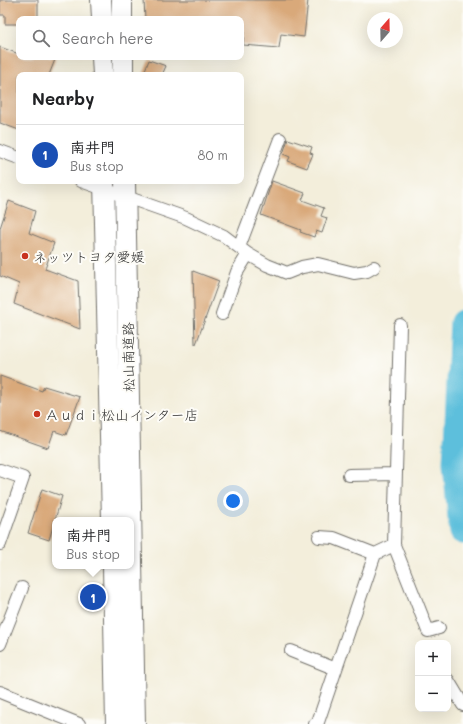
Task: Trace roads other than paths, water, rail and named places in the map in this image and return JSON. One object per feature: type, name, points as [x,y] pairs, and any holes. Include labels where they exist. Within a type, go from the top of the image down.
[{"type":"highway","points":[[101,0],[102,16]]},
{"type":"highway","points":[[122,0],[122,16]]},
{"type":"highway","points":[[102,60],[102,72]]},
{"type":"highway","points":[[123,60],[123,72]]},
{"type":"highway","name":"松山南道路","points":[[104,185],[112,517]]},
{"type":"highway","name":"松山南道路","points":[[125,189],[131,517]]},
{"type":"highway","points":[[113,569],[116,724]]},
{"type":"highway","name":"松山南道路","points":[[132,569],[135,724]]},
{"type":"street","points":[[222,314],[280,139]]},
{"type":"street","points":[[0,151],[16,157]]},
{"type":"street","points":[[104,185],[125,189],[224,236],[244,251],[267,265],[287,273],[302,267],[318,264],[354,273],[367,271],[374,267]]},
{"type":"street","points":[[400,325],[394,545],[428,631],[439,628]]},
{"type":"street","points":[[0,470],[23,478],[0,544]]},
{"type":"street","points":[[349,475],[396,474]]},
{"type":"street","points":[[319,537],[334,538],[375,554]]},
{"type":"street","points":[[315,724],[318,722],[375,554],[394,545]]},
{"type":"street","points":[[0,644],[22,588]]},
{"type":"street","points":[[291,651],[336,669]]},
{"type":"street","points":[[451,685],[463,705]]},
{"type":"street","points":[[0,692],[79,724]]},
{"type":"waterway","points":[[463,323],[456,463],[463,531]]},
{"type":"place","name":"ネッツトヨタ愛媛","points":[[25,256]]},
{"type":"place","name":"Ａｕｄｉ松山インター店","points":[[37,414]]},
{"type":"place","name":"南井門","points":[[93,597]]}]
